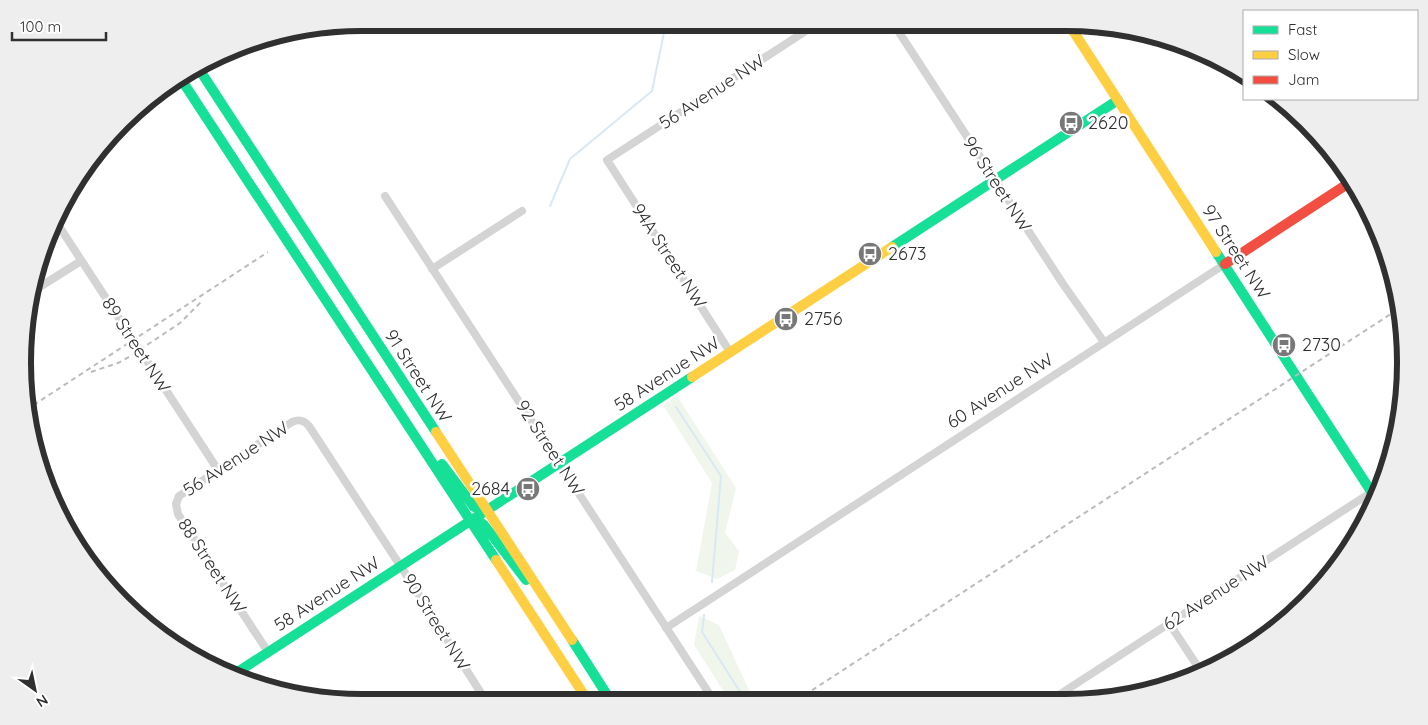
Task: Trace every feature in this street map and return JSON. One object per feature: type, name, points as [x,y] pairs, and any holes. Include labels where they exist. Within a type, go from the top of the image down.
[{"type":"street","name":"56 Avenue NW","points":[[607,160],[806,31]]},
{"type":"street","name":"96 Street NW","points":[[898,31],[1062,284],[1104,342]]},
{"type":"street","name":"97 Street NW","points":[[1073,31],[1371,491]]},
{"type":"street","name":"91 Street NW","points":[[200,74],[606,694]]},
{"type":"street","name":"91 Street NW","points":[[185,83],[414,431],[583,694]]},
{"type":"street","name":"58 Avenue NW","points":[[240,670],[1118,100]]},
{"type":"street","name":"94A Street NW","points":[[607,160],[730,352]]},
{"type":"street","name":"60 Avenue NW","points":[[666,628],[1345,185]]},
{"type":"street","name":"92 Street NW","points":[[385,196],[709,694]]},
{"type":"street","points":[[432,269],[522,211]]},
{"type":"street","name":"89 Street NW","points":[[60,227],[218,470]]},
{"type":"street","points":[[41,286],[81,260]]},
{"type":"street","name":"56 Avenue NW","points":[[176,504],[179,496],[292,422],[301,420]]},
{"type":"street","name":"90 Street NW","points":[[301,420],[309,426],[482,694]]},
{"type":"street","points":[[414,431],[427,443],[474,507],[486,510]]},
{"type":"street","name":"62 Avenue NW","points":[[1060,694],[1169,623],[1367,499]]},
{"type":"street","name":"88 Street NW","points":[[176,504],[178,514],[268,652]]},
{"type":"street","points":[[470,520],[484,525],[517,570],[549,607]]},
{"type":"street","points":[[1169,623],[1198,666]]},
{"type":"shaded area","points":[[677,396],[736,488],[725,533],[739,551],[735,570],[717,579],[696,571],[712,483],[663,405]]},
{"type":"shaded area","points":[[699,616],[719,625],[751,694],[726,694],[694,645]]},
{"type":"waterway","points":[[550,206],[570,159],[652,91],[664,31]]},
{"type":"waterway","points":[[676,407],[721,476],[712,582]]},
{"type":"waterway","points":[[704,615],[702,632],[742,694]]},
{"type":"railway","points":[[34,405],[268,252]]},
{"type":"railway","points":[[91,372],[118,363],[129,357],[180,323],[203,300]]},
{"type":"railway","points":[[806,694],[1393,313]]},
{"type":"traffic: fast","points":[[202,73],[436,432]]},
{"type":"traffic: fast","points":[[184,84],[496,560]]},
{"type":"traffic: fast","points":[[892,247],[1118,100]]},
{"type":"traffic: fast","points":[[1216,252],[1371,491]]},
{"type":"traffic: fast","points":[[240,670],[692,377]]},
{"type":"traffic: fast","points":[[442,464],[474,507],[486,510]]},
{"type":"traffic: fast","points":[[470,520],[484,525],[526,580]]},
{"type":"traffic: fast","points":[[572,640],[607,694]]},
{"type":"traffic: slow","points":[[1073,31],[1216,252]]},
{"type":"traffic: slow","points":[[692,377],[892,247]]},
{"type":"traffic: slow","points":[[436,432],[572,640]]},
{"type":"traffic: slow","points":[[496,560],[583,694]]},
{"type":"traffic: jam","points":[[1225,264],[1345,185]]},
{"type":"place","name":"2620","points":[[1071,123]]},
{"type":"place","name":"2673","points":[[870,254]]},
{"type":"place","name":"2756","points":[[786,319]]},
{"type":"place","name":"2730","points":[[1284,345]]},
{"type":"place","name":"2684","points":[[528,489]]}]
